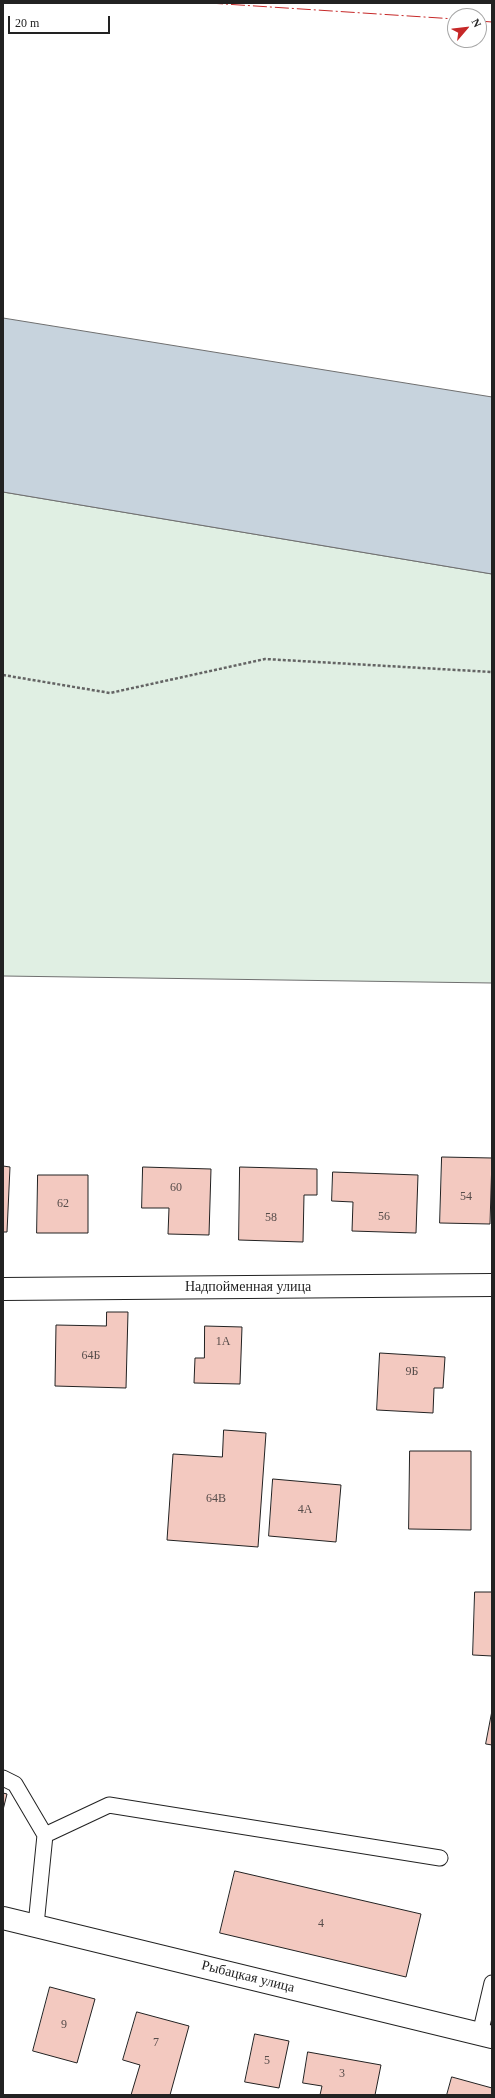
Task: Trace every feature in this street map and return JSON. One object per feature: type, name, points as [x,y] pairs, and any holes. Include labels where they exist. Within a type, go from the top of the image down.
[{"type":"street","name":"Надпойменная улица","points":[[3,1289],[492,1285]]},
{"type":"street","name":"Рыбацкая улица","points":[[3,1918],[486,2036]]},
{"type":"lane","points":[[3,1778],[15,1784],[46,1835],[36,1925]]},
{"type":"lane","points":[[46,1835],[109,1805],[440,1858]]},
{"type":"lane","points":[[486,2036],[492,1983]]},
{"type":"path","points":[[3,676],[110,693],[266,659],[492,672]]},
{"type":"green space","points":[[3,492],[492,574],[492,983],[3,976]]},
{"type":"shaded area","points":[[3,318],[492,397],[492,574],[3,492]]},
{"type":"building","points":[[442,1157],[492,1158],[490,1224],[440,1223]]},
{"type":"building","points":[[3,1166],[10,1167],[7,1232],[3,1232]]},
{"type":"building","points":[[143,1167],[211,1169],[209,1235],[168,1234],[169,1208],[142,1208]]},
{"type":"building","points":[[240,1167],[317,1169],[317,1195],[304,1195],[303,1242],[239,1240]]},
{"type":"building","points":[[333,1172],[418,1175],[416,1233],[352,1231],[353,1202],[332,1201]]},
{"type":"building","points":[[38,1175],[88,1175],[88,1233],[37,1233]]},
{"type":"building","points":[[107,1312],[128,1312],[126,1388],[55,1386],[56,1325],[106,1326]]},
{"type":"building","points":[[205,1326],[242,1327],[240,1384],[194,1383],[195,1358],[204,1358]]},
{"type":"building","points":[[380,1353],[445,1357],[443,1388],[434,1388],[433,1413],[377,1410]]},
{"type":"building","points":[[224,1430],[266,1433],[258,1547],[167,1540],[173,1454],[222,1457]]},
{"type":"building","points":[[410,1451],[471,1451],[471,1530],[409,1529]]},
{"type":"building","points":[[273,1479],[341,1485],[336,1542],[269,1536]]},
{"type":"building","points":[[475,1592],[492,1592],[492,1656],[473,1655]]},
{"type":"building","points":[[492,1711],[492,1745],[486,1744]]},
{"type":"building","points":[[3,1793],[7,1794],[3,1810]]},
{"type":"building","points":[[235,1871],[421,1914],[406,1977],[220,1933]]},
{"type":"building","points":[[50,1987],[95,1999],[77,2063],[33,2051]]},
{"type":"building","points":[[137,2012],[189,2026],[170,2095],[131,2095],[140,2065],[123,2060]]},
{"type":"building","points":[[255,2034],[289,2041],[279,2088],[245,2082]]},
{"type":"building","points":[[308,2052],[381,2065],[375,2095],[320,2095],[322,2086],[303,2083]]},
{"type":"building","points":[[452,2077],[492,2088],[492,2095],[447,2095]]},
{"type":"power","points":[[209,3],[447,18]]},
{"type":"power","points":[[487,22],[492,22]]}]
